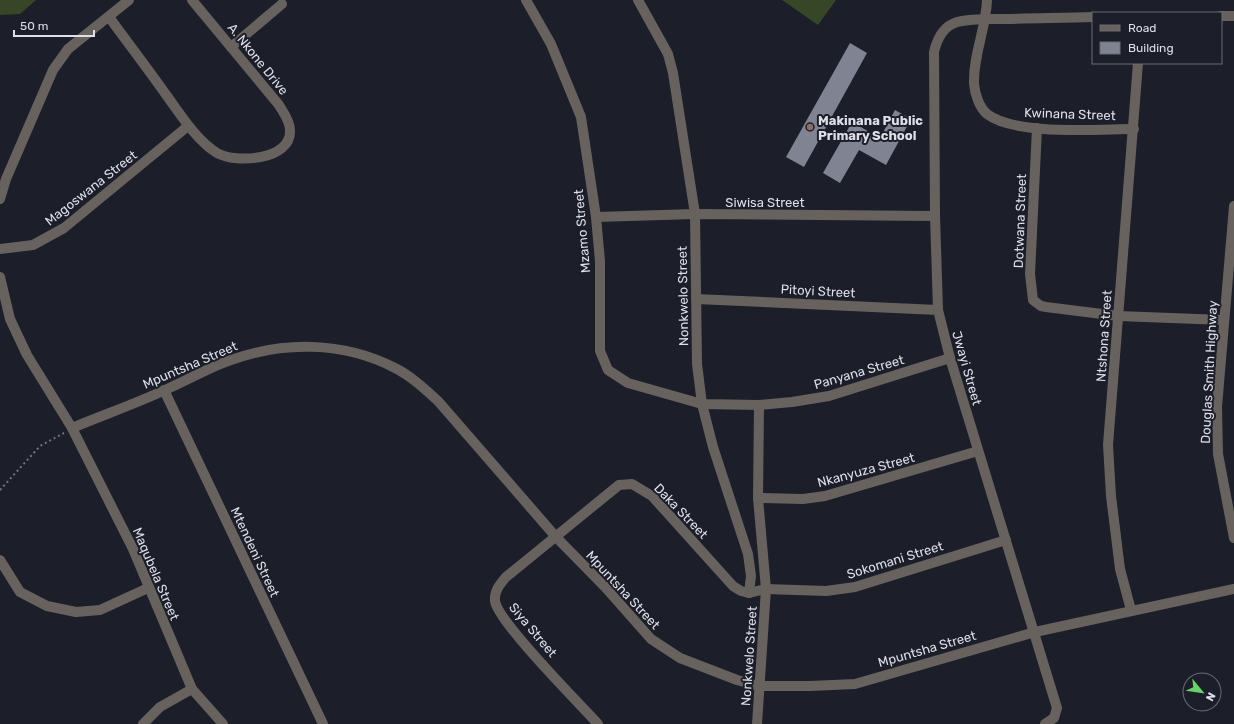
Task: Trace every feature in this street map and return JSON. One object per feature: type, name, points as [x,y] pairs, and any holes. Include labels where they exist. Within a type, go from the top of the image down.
[{"type":"street","points":[[0,199],[6,179],[52,70],[68,49],[129,0]]},
{"type":"street","name":"A. Nkone Drive","points":[[188,126],[217,153],[234,158],[249,159],[265,157],[279,149],[288,141],[290,130],[279,105],[192,0]]},
{"type":"street","name":"Mzamo Street","points":[[526,0],[551,44],[581,117],[596,217],[600,261],[600,351],[608,370],[628,384],[702,404]]},
{"type":"street","name":"Nonkwelo Street","points":[[638,0],[665,48],[673,73],[695,214],[697,364],[702,404],[713,447],[748,554],[751,576],[749,593]]},
{"type":"street","name":"Kwinana Street","points":[[987,0],[986,19],[976,57],[975,94],[983,110],[994,118],[1010,124],[1037,128],[1134,129]]},
{"type":"street","points":[[231,47],[282,4]]},
{"type":"street","points":[[109,16],[188,126]]},
{"type":"street","points":[[1222,16],[1234,16]]},
{"type":"street","points":[[986,19],[1092,17]]},
{"type":"street","name":"Jwayi Street","points":[[986,19],[958,22],[947,28],[936,42],[934,52],[935,216],[938,310],[950,358],[1057,708],[1054,718],[1045,724]]},
{"type":"street","name":"Ntshona Street","points":[[1131,610],[1119,561],[1110,496],[1108,445],[1138,64]]},
{"type":"street","name":"Magoswana Street","points":[[0,249],[33,245],[64,228],[188,126]]},
{"type":"street","name":"Dotwana Street","points":[[1037,128],[1030,274],[1033,300],[1046,308],[1118,316]]},
{"type":"street","name":"Douglas Smith Highway","points":[[1234,206],[1217,407],[1218,454],[1234,538]]},
{"type":"street","name":"Siwisa Street","points":[[596,217],[695,214],[935,216]]},
{"type":"street","name":"Maqubela Street","points":[[0,277],[10,319],[27,355],[72,428],[133,549],[148,588],[192,689],[223,724]]},
{"type":"street","name":"Pitoyi Street","points":[[696,299],[938,310]]},
{"type":"street","points":[[1118,316],[1224,320]]},
{"type":"street","name":"Mpuntsha Street","points":[[72,428],[164,390],[228,361],[267,349],[298,346],[325,348],[356,354],[395,368],[417,382],[438,401],[556,537],[605,587],[651,639],[680,658],[737,680],[759,686],[855,684],[1035,632],[1131,610],[1234,589]]},
{"type":"street","name":"Panyana Street","points":[[702,404],[759,405],[792,402],[829,396],[950,358]]},
{"type":"street","name":"Mtendeni Street","points":[[164,390],[322,724]]},
{"type":"street","name":"Nonkwelo Street","points":[[757,724],[766,589],[758,498],[759,405]]},
{"type":"street","name":"Nkanyuza Street","points":[[758,498],[803,499],[825,496],[978,451]]},
{"type":"street","name":"Daka Street","points":[[556,537],[619,485],[632,484],[652,496],[734,586],[741,591],[749,593]]},
{"type":"street","name":"Siya Street","points":[[556,537],[506,577],[497,588],[495,601],[501,616],[519,638],[598,724]]},
{"type":"street","name":"Sokomani Street","points":[[766,589],[826,591],[855,587],[1006,540]]},
{"type":"street","points":[[0,560],[20,592],[47,606],[76,612],[100,610],[148,588]]},
{"type":"street","points":[[749,593],[766,589]]},
{"type":"street","points":[[143,724],[160,707],[192,689]]},
{"type":"path","points":[[0,490],[40,446],[72,428]]},
{"type":"green space","points":[[0,0],[36,0],[20,14],[0,15]]},
{"type":"green space","points":[[782,0],[836,0],[818,25]]},
{"type":"building","points":[[850,43],[867,53],[804,167],[786,157]]},
{"type":"building","points":[[895,110],[911,119],[886,165],[859,150],[840,183],[823,173],[852,122],[880,138]]},
{"type":"place","name":"Makinana Public Primary School","points":[[810,127]]}]
